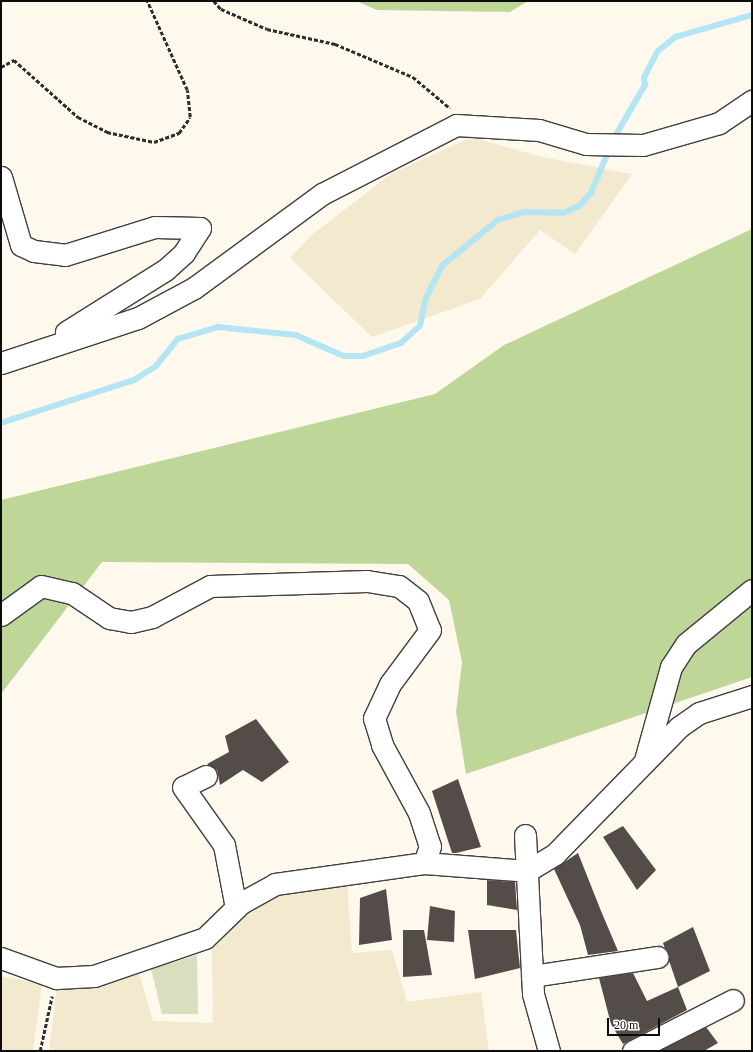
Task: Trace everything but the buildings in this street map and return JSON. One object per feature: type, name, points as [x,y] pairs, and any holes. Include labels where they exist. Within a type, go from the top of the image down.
[{"type":"street","points":[[1,363],[138,318],[194,288],[355,174],[456,125],[539,130],[586,144],[643,146],[719,123],[752,101]]},
{"type":"street","points":[[1,177],[21,245],[34,252],[65,255],[155,227],[200,228],[184,252],[165,270],[112,305],[26,355]]},
{"type":"street","points":[[1,615],[41,586],[72,594],[109,618],[131,622],[152,617],[210,586],[367,581],[399,586],[418,601],[430,630],[390,684],[374,718],[382,745],[419,813],[430,846],[424,863]]},
{"type":"street","points":[[645,760],[671,667],[686,644],[752,590]]},
{"type":"street","points":[[1,958],[56,978],[94,976],[205,938],[236,908],[274,884],[424,863],[527,872],[555,854],[645,760],[699,713],[752,696]]},
{"type":"street","points":[[206,776],[183,787],[224,845],[236,908]]},
{"type":"street","points":[[525,835],[532,976],[536,1012],[549,1051]]},
{"type":"street","points":[[532,976],[658,957]]},
{"type":"street","points":[[633,1051],[733,1000]]},
{"type":"path","points":[[1,67],[14,60],[78,117],[107,132],[154,142],[179,133],[190,117],[187,90],[147,1]]},
{"type":"path","points":[[214,1],[221,10],[267,29],[335,44],[413,77],[471,125]]},
{"type":"path","points":[[40,1051],[56,978]]},
{"type":"shaded area","points":[[471,137],[542,157],[632,174],[575,254],[540,230],[480,299],[372,337],[290,258],[313,234],[391,174]]},
{"type":"shaded area","points":[[347,882],[352,953],[392,950],[407,1002],[481,992],[489,1051],[49,1051],[57,986],[92,989],[139,973],[153,1021],[213,1023],[212,950],[245,915],[279,892]]},
{"type":"shaded area","points":[[1,976],[42,984],[33,1051],[1,1051]]},
{"type":"green space","points":[[356,1],[528,1],[510,12],[377,10]]},
{"type":"green space","points":[[752,229],[752,677],[466,774],[456,712],[462,662],[449,600],[408,564],[102,562],[1,694],[1,500],[435,394],[504,345]]},
{"type":"green space","points":[[197,955],[198,1014],[162,1014],[151,969]]},
{"type":"waterway","points":[[613,140],[645,85],[644,78],[658,51],[676,37],[752,15]]},
{"type":"waterway","points":[[1,423],[134,380],[156,366],[178,339],[218,327],[296,335],[344,356],[363,356],[401,343],[420,326],[426,298],[443,265],[498,220],[525,212],[564,213],[579,206],[591,193],[610,148]]}]
